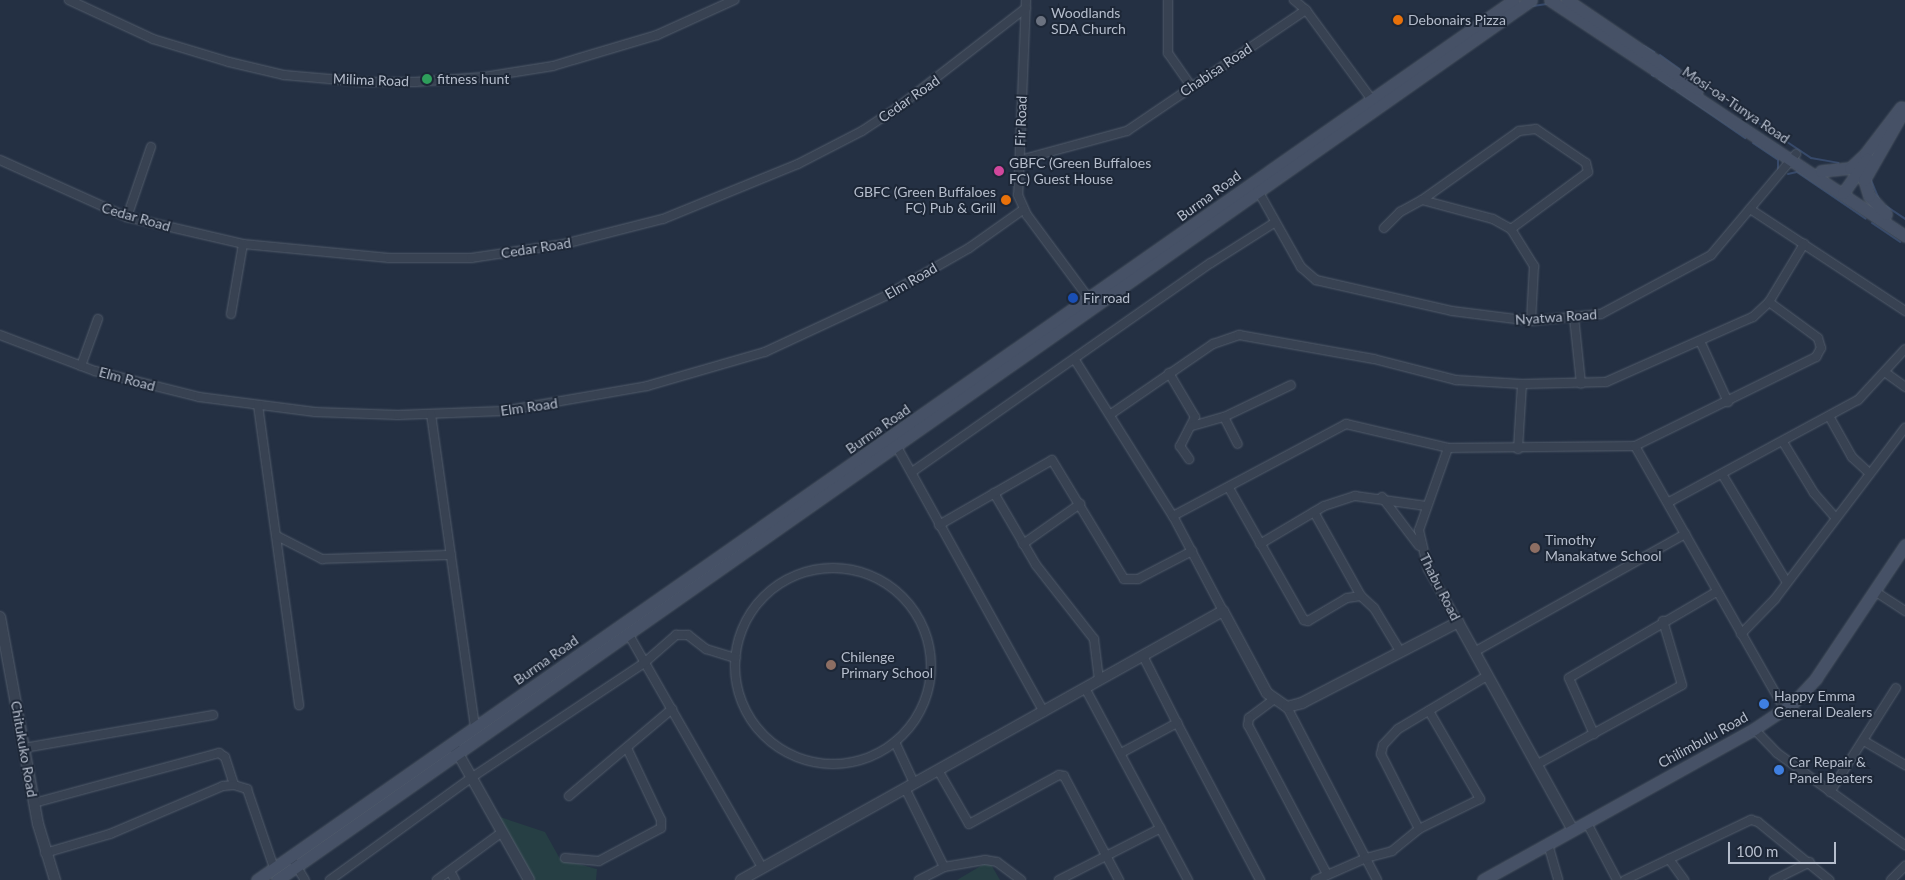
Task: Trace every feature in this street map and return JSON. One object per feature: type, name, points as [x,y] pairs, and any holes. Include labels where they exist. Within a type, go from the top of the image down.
[{"type":"main road","name":"Burma Road","points":[[1256,187],[1372,100],[1514,0]]},
{"type":"main road","name":"Burma Road","points":[[258,880],[291,856],[629,634],[897,447],[1256,187],[1531,0]]},
{"type":"main road","name":"Mosi-oa-Tunya Road","points":[[1550,0],[1905,227]]},
{"type":"main road","name":"Mosi-oa-Tunya Road","points":[[1567,0],[1793,157],[1820,171],[1905,236]]},
{"type":"main road","points":[[1820,171],[1850,168],[1865,154],[1904,106]]},
{"type":"main road","points":[[1845,190],[1904,106]]},
{"type":"main road","points":[[1886,214],[1869,196],[1864,180],[1904,106]]},
{"type":"main road","name":"Burma Road","points":[[277,880],[455,749],[475,728],[1092,304]]},
{"type":"main road","name":"Chilimbulu Road","points":[[1482,880],[1587,823],[1785,710],[1810,687],[1876,592],[1905,545]]},
{"type":"street","name":"Milima Road","points":[[69,0],[138,33],[229,62],[284,75],[364,82],[415,82],[484,77],[553,66],[657,35],[734,0]]},
{"type":"street","points":[[1168,0],[1168,53],[1191,86]]},
{"type":"street","points":[[1294,0],[1306,10],[1372,100]]},
{"type":"street","name":"Fir Road","points":[[1026,4],[1018,195],[1024,209],[1092,304]]},
{"type":"street","name":"Cedar Road","points":[[0,160],[127,217],[243,244],[359,257],[472,258],[564,244],[663,219],[760,182],[862,131],[932,83],[1026,4]]},
{"type":"street","name":"Chabisa Road","points":[[1020,160],[1127,131],[1306,10]]},
{"type":"street","points":[[1384,228],[1400,212],[1422,200],[1519,131],[1536,130],[1586,163],[1588,172],[1511,229]]},
{"type":"street","points":[[127,217],[150,148]]},
{"type":"street","name":"Nyatwa Road","points":[[1256,187],[1274,223],[1301,267],[1316,280],[1452,311],[1531,321],[1574,317],[1613,310],[1711,255],[1793,157]]},
{"type":"street","points":[[1422,200],[1493,219],[1511,229],[1534,266],[1531,321]]},
{"type":"street","name":"Elm Road","points":[[0,335],[81,366],[147,385],[258,406],[315,412],[432,414],[502,411],[550,404],[687,376],[757,354],[887,295],[969,248],[1024,209]]},
{"type":"street","points":[[1750,209],[1905,311]]},
{"type":"street","points":[[912,472],[1075,360],[1211,263],[1274,223]]},
{"type":"street","points":[[232,314],[243,244]]},
{"type":"street","points":[[1111,414],[1213,344],[1238,335],[1374,359],[1456,380],[1522,384],[1581,384],[1612,381],[1701,343],[1753,317],[1769,302],[1804,244]]},
{"type":"street","points":[[1173,516],[1229,488],[1346,424],[1448,448],[1518,449],[1635,446],[1728,402],[1818,353],[1821,342],[1818,338],[1769,302]]},
{"type":"street","points":[[1574,317],[1581,384]]},
{"type":"street","points":[[81,366],[98,319]]},
{"type":"street","points":[[1701,343],[1728,402]]},
{"type":"street","points":[[1668,502],[1783,442],[1858,400],[1886,374],[1905,349]]},
{"type":"street","points":[[1075,360],[1111,414],[1173,516],[1273,700],[1287,707],[1377,880]]},
{"type":"street","points":[[1169,373],[1195,417],[1180,446],[1189,459]]},
{"type":"street","points":[[1886,374],[1905,387]]},
{"type":"street","points":[[1518,449],[1522,384]]},
{"type":"street","points":[[1192,426],[1224,417],[1291,385]]},
{"type":"street","points":[[258,406],[299,704]]},
{"type":"street","points":[[432,414],[475,728]]},
{"type":"street","points":[[1829,416],[1852,456],[1869,473]]},
{"type":"street","points":[[1224,417],[1238,444]]},
{"type":"street","points":[[1741,634],[1765,611],[1786,581],[1905,428]]},
{"type":"street","points":[[1783,442],[1814,493],[1835,517]]},
{"type":"street","points":[[1635,446],[1668,502],[1716,592],[1785,710]]},
{"type":"street","points":[[897,447],[1044,712]]},
{"type":"street","name":"Thabu Road","points":[[1448,448],[1419,530],[1420,548],[1428,569],[1573,830]]},
{"type":"street","points":[[939,525],[1052,460],[1124,579],[1138,579],[1192,551]]},
{"type":"street","points":[[1722,474],[1786,581]]},
{"type":"street","points":[[1229,488],[1306,621],[1347,598],[1362,596]]},
{"type":"street","points":[[994,493],[1023,544],[1094,639],[1099,680]]},
{"type":"street","points":[[1260,544],[1314,512],[1355,496],[1382,497],[1426,506]]},
{"type":"street","points":[[1382,497],[1420,548]]},
{"type":"street","points":[[1023,544],[1080,504]]},
{"type":"street","points":[[1314,512],[1362,596],[1374,608],[1400,651]]},
{"type":"street","points":[[1474,652],[1685,534]]},
{"type":"street","points":[[277,536],[322,559],[451,555]]},
{"type":"street","points":[[835,568],[861,572],[879,580],[896,590],[914,610],[926,634],[932,660],[930,686],[914,722],[895,742],[869,757],[839,764],[809,761],[781,749],[749,717],[738,688],[736,658],[747,620],[763,599],[784,582],[808,572],[835,568]]},
{"type":"street","points":[[1594,734],[1569,678],[1663,621],[1716,592]]},
{"type":"street","points":[[1876,592],[1905,612]]},
{"type":"street","points":[[740,880],[1223,611]]},
{"type":"street","name":"Chitukuko Road","points":[[0,617],[34,803],[45,853],[55,880]]},
{"type":"street","points":[[1536,765],[1682,685],[1663,621]]},
{"type":"street","points":[[1287,707],[1302,703],[1458,622]]},
{"type":"street","points":[[629,634],[762,867]]},
{"type":"street","points":[[330,880],[472,778],[644,663],[682,634],[706,649],[736,658]]},
{"type":"street","points":[[1142,656],[1260,880]]},
{"type":"street","points":[[1418,829],[1382,754],[1388,736],[1487,676]]},
{"type":"street","points":[[1085,688],[1188,880]]},
{"type":"street","points":[[1830,792],[1896,688]]},
{"type":"street","points":[[1273,700],[1249,718],[1248,725],[1327,874]]},
{"type":"street","points":[[568,796],[672,709]]},
{"type":"street","points":[[1316,880],[1366,858],[1392,851],[1418,829],[1480,799],[1429,711]]},
{"type":"street","points":[[24,748],[213,715]]},
{"type":"street","points":[[1121,753],[1178,723]]},
{"type":"street","points":[[1754,729],[1769,746],[1905,845]]},
{"type":"street","points":[[1864,741],[1905,765]]},
{"type":"street","points":[[895,742],[909,785],[944,867]]},
{"type":"street","points":[[565,858],[605,859],[661,828],[661,820],[626,748]]},
{"type":"street","points":[[455,749],[529,880]]},
{"type":"street","points":[[34,803],[219,753],[225,757],[234,785]]},
{"type":"street","points":[[938,770],[969,824],[1062,774],[1119,880]]},
{"type":"street","points":[[45,853],[110,834],[223,786],[234,785],[247,789],[274,868]]},
{"type":"street","points":[[1625,880],[1752,820],[1810,862],[1829,880]]},
{"type":"street","points":[[1587,823],[1617,880]]},
{"type":"street","points":[[1059,880],[1161,828]]},
{"type":"street","points":[[437,880],[502,832]]},
{"type":"street","points":[[1548,844],[1558,880]]},
{"type":"street","points":[[291,856],[305,880]]},
{"type":"street","points":[[1669,858],[1684,880]]},
{"type":"street","points":[[919,880],[944,867],[992,860],[1021,880]]},
{"type":"street","points":[[1774,880],[1810,862]]},
{"type":"street","points":[[1891,880],[1905,866]]},
{"type":"street","points":[[450,871],[455,880]]},
{"type":"green space","points":[[497,816],[545,832],[560,859],[597,869],[596,880],[534,880]]},
{"type":"green space","points":[[989,861],[1000,880],[957,880]]},
{"type":"waterway","points":[[1533,6],[1547,4]]},
{"type":"waterway","points":[[1644,46],[1654,52]]},
{"type":"waterway","points":[[1660,55],[1679,69]]},
{"type":"waterway","points":[[1684,72],[1738,108]]},
{"type":"waterway","points":[[1659,79],[1672,88]]},
{"type":"waterway","points":[[1677,91],[1745,138]]},
{"type":"waterway","points":[[1744,113],[1811,158],[1839,163]]},
{"type":"waterway","points":[[1753,143],[1778,160],[1778,170]]},
{"type":"waterway","points":[[1788,174],[1797,172],[1866,219]]},
{"type":"waterway","points":[[1870,178],[1879,199]]},
{"type":"waterway","points":[[1886,206],[1905,219]]},
{"type":"waterway","points":[[1872,223],[1900,242]]},
{"type":"place","name":"Debonairs Pizza","points":[[1398,20]]},
{"type":"place","name":"Woodlands SDA Church","points":[[1041,21]]},
{"type":"place","name":"fitness hunt","points":[[427,79]]},
{"type":"place","name":"GBFC (Green Buffaloes FC) Guest House","points":[[999,171]]},
{"type":"place","name":"GBFC (Green Buffaloes FC) Pub & Grill","points":[[1006,200]]},
{"type":"place","name":"Fir road","points":[[1073,298]]},
{"type":"place","name":"Timothy Manakatwe School","points":[[1535,548]]},
{"type":"place","name":"Chilenge Primary School","points":[[831,665]]},
{"type":"place","name":"Happy Emma General Dealers","points":[[1764,704]]},
{"type":"place","name":"Car Repair & Panel Beaters","points":[[1779,770]]}]
